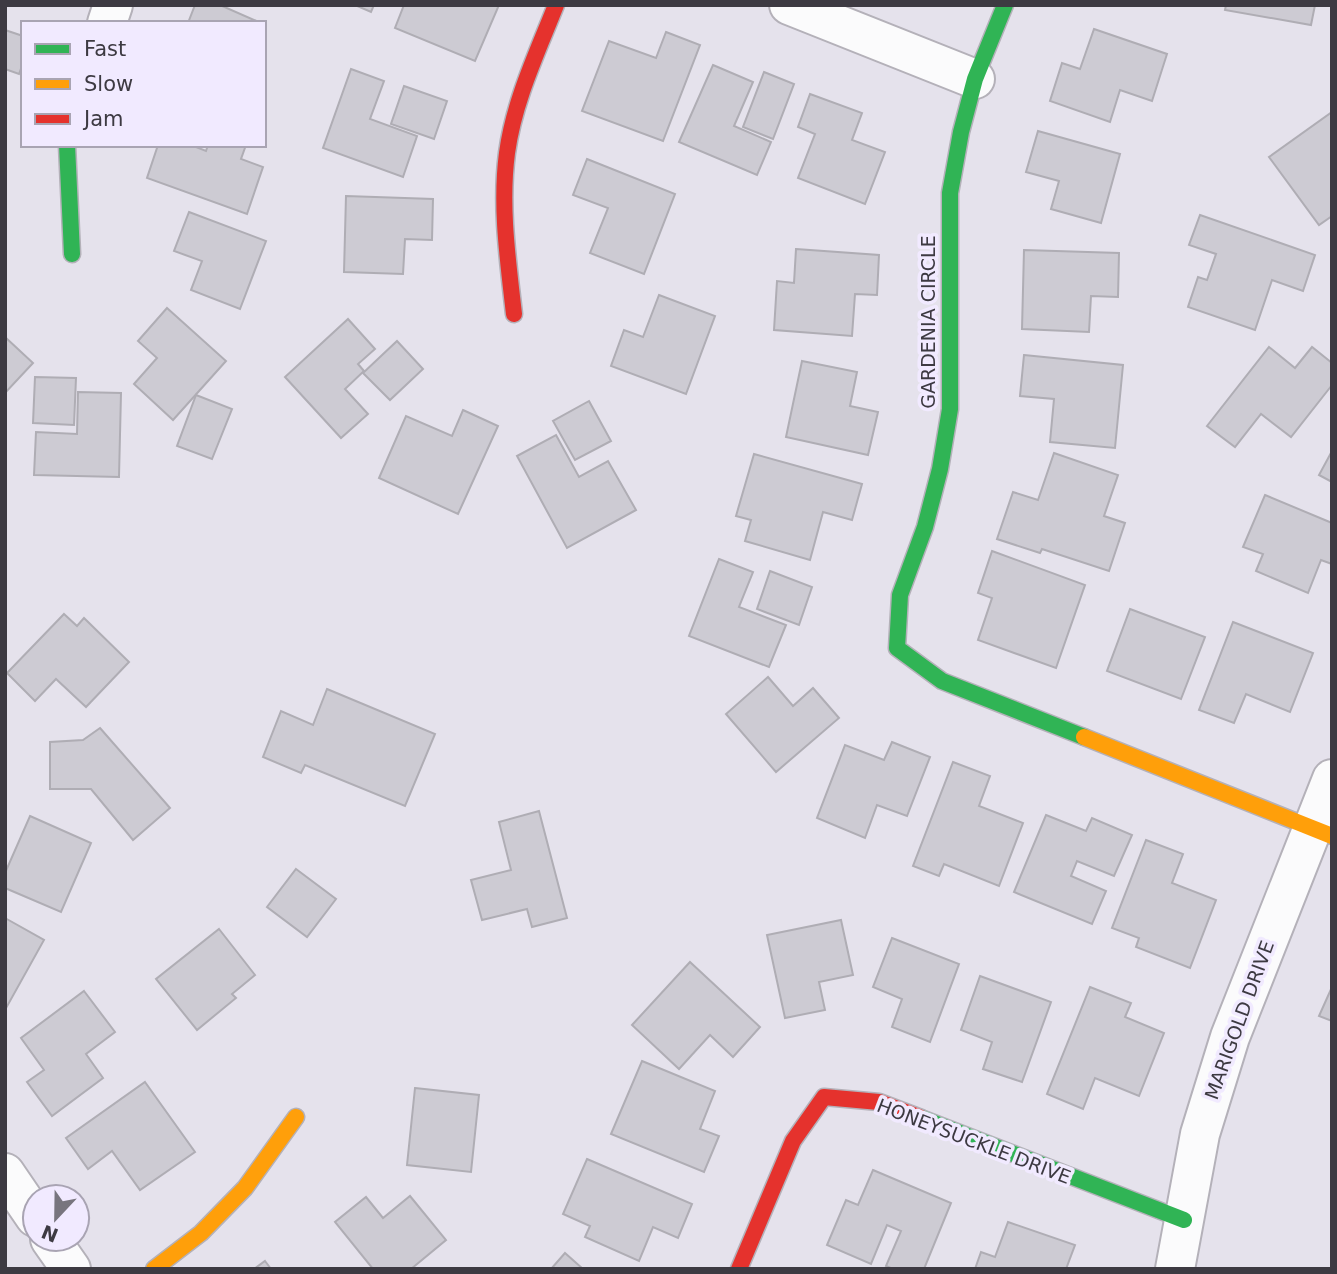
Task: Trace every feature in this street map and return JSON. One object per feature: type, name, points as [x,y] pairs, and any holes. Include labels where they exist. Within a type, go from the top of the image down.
[{"type":"street","points":[[514,314],[504,221],[507,152],[526,82],[556,5]]},
{"type":"street","points":[[789,5],[975,79]]},
{"type":"street","name":"GARDENIA CIRCLE","points":[[1005,5],[975,79],[961,132],[950,193],[950,409],[940,469],[925,527],[900,595],[897,648],[942,681],[1322,832]]},
{"type":"street","points":[[68,147],[72,254]]},
{"type":"street","name":"MARIGOLD DRIVE","points":[[1175,1269],[1200,1134],[1230,1037],[1322,832],[1332,779]]},
{"type":"street","name":"HONEYSUCKLE DRIVE","points":[[739,1269],[793,1140],[824,1097],[879,1102],[1184,1220]]},
{"type":"street","points":[[154,1269],[201,1233],[245,1188],[296,1116]]},
{"type":"street","points":[[5,1173],[21,1196]]},
{"type":"street","points":[[60,1253],[71,1269]]},
{"type":"building","points":[[195,5],[220,5],[256,21],[189,21]]},
{"type":"building","points":[[355,5],[374,5],[371,12]]},
{"type":"building","points":[[404,5],[499,5],[475,61],[395,28]]},
{"type":"building","points":[[1226,5],[1315,5],[1311,25],[1225,10]]},
{"type":"building","points":[[1094,29],[1167,54],[1152,101],[1120,90],[1110,122],[1050,101],[1062,63],[1080,69]]},
{"type":"building","points":[[5,30],[21,35],[21,68],[19,74],[5,69]]},
{"type":"building","points":[[666,32],[700,45],[663,141],[582,111],[609,41],[656,58]]},
{"type":"building","points":[[713,65],[753,82],[734,126],[771,142],[757,175],[679,142]]},
{"type":"building","points":[[351,69],[384,81],[370,119],[417,136],[403,177],[323,148]]},
{"type":"building","points":[[764,72],[794,84],[773,139],[743,127]]},
{"type":"building","points":[[404,86],[447,101],[434,139],[391,124]]},
{"type":"building","points":[[810,94],[862,113],[852,140],[885,152],[865,204],[798,178],[815,134],[798,127]]},
{"type":"building","points":[[1332,112],[1332,216],[1319,225],[1269,157]]},
{"type":"building","points":[[1038,131],[1120,154],[1101,223],[1051,209],[1059,181],[1026,172]]},
{"type":"building","points":[[157,147],[196,147],[206,151],[207,147],[245,147],[241,159],[263,167],[247,214],[147,178]]},
{"type":"building","points":[[587,159],[675,194],[644,274],[590,253],[608,208],[573,195]]},
{"type":"building","points":[[346,196],[433,199],[432,240],[405,239],[403,274],[344,272]]},
{"type":"building","points":[[189,212],[266,241],[240,309],[191,290],[202,261],[174,251]]},
{"type":"building","points":[[1200,215],[1315,255],[1303,291],[1272,280],[1255,330],[1188,307],[1198,277],[1207,280],[1216,254],[1189,245]]},
{"type":"building","points":[[796,249],[879,255],[877,295],[855,294],[852,336],[774,330],[777,281],[794,283]]},
{"type":"building","points":[[1024,250],[1119,253],[1118,297],[1091,296],[1089,332],[1022,329]]},
{"type":"building","points":[[659,295],[715,316],[686,394],[611,366],[624,330],[643,337]]},
{"type":"building","points":[[167,308],[226,361],[173,420],[134,384],[157,358],[138,341]]},
{"type":"building","points":[[348,319],[375,349],[358,364],[364,371],[345,389],[368,414],[341,438],[285,377]]},
{"type":"building","points":[[5,337],[33,363],[5,393]]},
{"type":"building","points":[[397,341],[423,369],[390,400],[363,373]]},
{"type":"building","points":[[1269,347],[1295,368],[1312,347],[1332,363],[1332,385],[1291,437],[1261,414],[1235,447],[1207,426]]},
{"type":"building","points":[[1024,355],[1123,365],[1115,448],[1050,442],[1054,399],[1020,396]]},
{"type":"building","points":[[802,361],[857,372],[850,406],[878,412],[868,455],[786,437]]},
{"type":"building","points":[[35,377],[76,378],[74,425],[33,423]]},
{"type":"building","points":[[78,392],[121,393],[119,477],[34,475],[36,432],[77,434]]},
{"type":"building","points":[[196,395],[232,409],[212,459],[177,446]]},
{"type":"building","points":[[589,401],[611,441],[575,460],[553,421]]},
{"type":"building","points":[[463,410],[498,426],[458,514],[379,478],[406,416],[452,436]]},
{"type":"building","points":[[556,435],[579,477],[608,461],[636,510],[567,548],[517,456]]},
{"type":"building","points":[[1332,451],[1332,482],[1319,475]]},
{"type":"building","points":[[1054,453],[1118,475],[1104,516],[1125,523],[1109,571],[1042,549],[1040,553],[997,539],[1013,492],[1038,500]]},
{"type":"building","points":[[754,454],[862,484],[852,520],[823,512],[810,560],[745,541],[751,520],[736,516]]},
{"type":"building","points":[[1265,495],[1332,523],[1332,564],[1321,560],[1308,593],[1256,571],[1263,554],[1243,547]]},
{"type":"building","points":[[992,551],[1085,585],[1056,668],[978,640],[992,598],[978,593]]},
{"type":"building","points":[[719,559],[753,572],[739,607],[786,625],[769,667],[689,636]]},
{"type":"building","points":[[770,571],[812,587],[799,625],[757,609]]},
{"type":"building","points":[[1130,609],[1205,637],[1181,699],[1107,671]]},
{"type":"building","points":[[64,614],[77,626],[84,618],[129,662],[86,707],[56,679],[35,701],[7,673]]},
{"type":"building","points":[[1233,622],[1313,653],[1290,712],[1246,694],[1234,723],[1199,710]]},
{"type":"building","points":[[768,677],[793,706],[813,688],[839,718],[776,772],[726,714]]},
{"type":"building","points":[[327,689],[435,734],[405,806],[305,765],[301,773],[263,757],[281,711],[313,725]]},
{"type":"building","points":[[100,728],[170,808],[133,840],[91,789],[50,789],[50,742],[83,740]]},
{"type":"building","points":[[892,742],[930,757],[907,816],[877,805],[865,838],[817,818],[845,745],[884,760]]},
{"type":"building","points":[[953,762],[990,776],[979,806],[1023,823],[999,886],[944,864],[939,876],[913,866]]},
{"type":"building","points":[[539,811],[567,918],[532,927],[527,909],[482,920],[471,880],[511,870],[499,822]]},
{"type":"building","points":[[1046,815],[1086,831],[1092,818],[1132,835],[1114,876],[1077,861],[1071,876],[1106,891],[1092,924],[1014,892]]},
{"type":"building","points":[[30,816],[91,843],[61,912],[5,888],[5,873]]},
{"type":"building","points":[[1146,840],[1183,854],[1172,883],[1216,900],[1190,968],[1136,947],[1139,938],[1112,928]]},
{"type":"building","points":[[296,869],[336,899],[307,937],[267,907]]},
{"type":"building","points":[[5,918],[44,940],[5,1010]]},
{"type":"building","points":[[841,920],[853,975],[819,982],[825,1010],[785,1018],[767,935]]},
{"type":"building","points":[[219,929],[255,975],[232,994],[236,998],[197,1030],[156,979]]},
{"type":"building","points":[[892,938],[959,964],[930,1042],[892,1027],[902,999],[873,987]]},
{"type":"building","points":[[690,962],[760,1027],[733,1057],[710,1035],[679,1069],[632,1025]]},
{"type":"building","points":[[980,976],[1051,1002],[1022,1082],[983,1069],[992,1042],[961,1030]]},
{"type":"building","points":[[1090,987],[1131,1003],[1125,1017],[1164,1033],[1139,1096],[1095,1078],[1083,1109],[1047,1094]]},
{"type":"building","points":[[1332,987],[1332,1021],[1319,1016]]},
{"type":"building","points":[[84,991],[115,1032],[86,1054],[103,1078],[52,1116],[27,1082],[44,1070],[21,1038]]},
{"type":"building","points":[[642,1061],[715,1091],[700,1129],[719,1136],[704,1172],[611,1134]]},
{"type":"building","points":[[145,1082],[195,1152],[140,1190],[112,1151],[88,1169],[66,1138]]},
{"type":"building","points":[[415,1088],[479,1095],[471,1172],[407,1165]]},
{"type":"building","points":[[587,1159],[692,1204],[678,1238],[653,1227],[639,1261],[585,1237],[590,1226],[563,1214]]},
{"type":"building","points":[[873,1170],[951,1203],[924,1269],[893,1269],[886,1266],[901,1231],[887,1225],[871,1264],[827,1245],[846,1200],[858,1205]]},
{"type":"building","points":[[410,1196],[446,1240],[411,1269],[373,1269],[335,1222],[366,1197],[383,1218]]},
{"type":"building","points":[[1008,1222],[1075,1245],[1066,1269],[975,1269],[981,1252],[995,1257]]},
{"type":"building","points":[[565,1253],[583,1269],[551,1269]]},
{"type":"building","points":[[265,1261],[271,1269],[254,1269]]},
{"type":"traffic: fast","points":[[1005,5],[975,79],[961,132],[950,193],[950,409],[940,469],[925,527],[900,595],[897,648],[942,681],[1084,737]]},
{"type":"traffic: fast","points":[[67,147],[72,254]]},
{"type":"traffic: fast","points":[[921,1118],[1184,1220]]},
{"type":"traffic: slow","points":[[1084,737],[1332,836]]},
{"type":"traffic: slow","points":[[154,1269],[201,1233],[245,1188],[296,1117]]},
{"type":"traffic: jam","points":[[514,314],[505,213],[507,153],[521,96],[556,5]]},
{"type":"traffic: jam","points":[[739,1269],[793,1141],[824,1097],[879,1102],[921,1118]]}]
